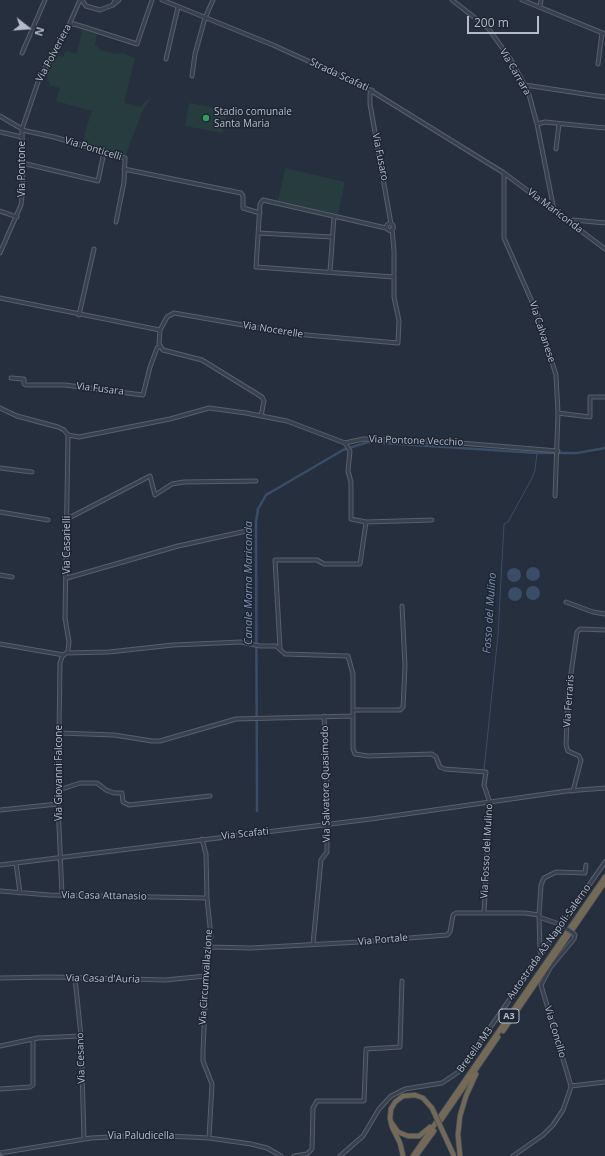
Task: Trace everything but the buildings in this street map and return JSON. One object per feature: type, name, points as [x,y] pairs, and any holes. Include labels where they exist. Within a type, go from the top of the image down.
[{"type":"highway","name":"Autostrada A3 Napoli-Salerno","points":[[413,1156],[605,877]]},
{"type":"highway","name":"Autostrada A3 Napoli-Salerno","points":[[416,1156],[605,882]]},
{"type":"highway","name":"A3","points":[[460,1156],[458,1136],[460,1116],[474,1077],[502,1031]]},
{"type":"highway","points":[[403,1156],[400,1143],[391,1122],[391,1109],[395,1102],[403,1096],[415,1095],[423,1098],[432,1108],[454,1156]]},
{"type":"highway","name":"A3","points":[[391,1122],[398,1132],[404,1135],[419,1136],[430,1127],[453,1098]]},
{"type":"street","points":[[22,53],[45,0]]},
{"type":"street","points":[[81,0],[86,6],[100,10],[113,5],[119,0]]},
{"type":"street","name":"Via Polveriera","points":[[22,129],[39,79],[81,0]]},
{"type":"street","points":[[113,5],[115,0]]},
{"type":"street","points":[[69,25],[74,24],[137,44],[152,0]]},
{"type":"street","name":"Strada Scafati","points":[[162,0],[348,78],[372,90],[504,173]]},
{"type":"street","points":[[192,76],[195,54],[205,18],[213,0]]},
{"type":"street","name":"Via Carrara","points":[[452,0],[488,28],[511,60],[525,84],[537,124],[554,210]]},
{"type":"street","points":[[522,0],[604,34],[598,64]]},
{"type":"street","points":[[540,7],[541,0]]},
{"type":"street","points":[[166,59],[178,7]]},
{"type":"street","points":[[71,20],[74,24]]},
{"type":"street","points":[[525,84],[605,97]]},
{"type":"street","name":"Via Fusaro","points":[[372,90],[369,98],[391,224],[393,226],[392,230],[394,234],[394,297],[399,321],[398,342],[396,343]]},
{"type":"street","name":"Via Ponticelli","points":[[0,116],[22,129],[125,158],[116,222]]},
{"type":"street","points":[[537,124],[559,124],[605,128]]},
{"type":"street","points":[[556,149],[559,124]]},
{"type":"street","name":"Via Pontone","points":[[0,253],[21,205],[23,189],[22,129]]},
{"type":"street","points":[[0,132],[22,137]]},
{"type":"street","points":[[22,163],[98,181],[104,152]]},
{"type":"street","points":[[124,169],[240,194],[243,196],[243,208],[260,213]]},
{"type":"street","name":"Via Mariconda","points":[[504,173],[570,221],[605,249]]},
{"type":"street","name":"Via Calvanese","points":[[504,173],[504,238],[527,288],[547,342],[556,375],[558,452],[555,496]]},
{"type":"street","points":[[392,230],[264,200],[261,202],[256,267],[394,277]]},
{"type":"street","points":[[0,211],[17,217]]},
{"type":"street","points":[[330,272],[334,216]]},
{"type":"street","points":[[570,221],[574,220],[605,223]]},
{"type":"street","points":[[386,228],[387,224],[391,224]]},
{"type":"street","points":[[258,233],[332,237]]},
{"type":"street","points":[[79,315],[94,249]]},
{"type":"street","points":[[0,298],[160,330],[160,347],[163,350],[202,360],[262,397],[264,401],[261,416]]},
{"type":"street","name":"Via Nocerelle","points":[[160,330],[167,317],[174,313],[295,334],[396,343]]},
{"type":"street","name":"Via Fusara","points":[[11,378],[24,379],[24,384],[26,386],[65,385],[143,395],[150,367],[157,348],[160,347]]},
{"type":"street","points":[[558,413],[590,417],[590,397],[605,397]]},
{"type":"street","points":[[0,408],[17,416],[58,426],[68,435],[79,437],[170,419],[209,408],[287,421],[346,444],[350,451],[348,472],[351,482],[351,519],[366,522],[432,520]]},
{"type":"street","name":"Via Casarielli","points":[[65,654],[69,642],[65,622],[67,578],[68,435]]},
{"type":"street","name":"Via Pontone Vecchio","points":[[346,444],[363,439],[401,440],[460,443],[558,452]]},
{"type":"street","points":[[0,468],[32,472]]},
{"type":"street","points":[[67,519],[150,476],[154,495],[172,484],[184,482],[256,481]]},
{"type":"street","points":[[0,512],[48,520]]},
{"type":"street","points":[[280,650],[275,560],[317,560],[324,564],[360,564],[366,522]]},
{"type":"street","points":[[67,578],[178,546],[251,530]]},
{"type":"street","points":[[0,575],[12,577]]},
{"type":"street","points":[[566,602],[593,612],[605,614]]},
{"type":"street","points":[[353,710],[400,710],[403,707],[405,666],[402,606]]},
{"type":"street","name":"Via Ferraris","points":[[573,791],[581,760],[578,756],[568,751],[566,746],[568,694],[577,632],[580,629],[605,630]]},
{"type":"street","points":[[0,644],[65,654],[109,652],[173,645],[241,642],[260,646],[276,646],[280,650]]},
{"type":"street","name":"Via Fosso del Mulino","points":[[280,650],[285,654],[348,656],[353,674],[353,749],[355,754],[368,756],[432,754],[436,756],[440,767],[445,769],[484,772],[484,785],[490,803],[484,913]]},
{"type":"street","name":"Via Giovanni Falcone","points":[[62,895],[58,804],[60,663],[65,654]]},
{"type":"street","name":"Via Salvatore Quasimodo","points":[[313,944],[321,860],[327,852],[324,716]]},
{"type":"street","points":[[59,733],[114,735],[160,741],[230,720],[353,716]]},
{"type":"street","points":[[59,790],[80,784],[97,783],[106,790],[114,793],[122,793],[123,802],[129,804],[210,796]]},
{"type":"street","name":"Via Scafati","points":[[0,865],[605,788]]},
{"type":"street","points":[[0,810],[58,804]]},
{"type":"street","name":"Via Circumvallazione","points":[[202,839],[206,854],[207,898],[211,937],[206,958],[202,1055],[212,1084],[209,1138]]},
{"type":"street","name":"Bretella M3","points":[[340,1156],[357,1142],[383,1104],[395,1093],[411,1088],[442,1083],[460,1071],[605,862]]},
{"type":"street","points":[[16,863],[20,893]]},
{"type":"street","points":[[540,951],[539,916],[541,885],[544,878],[556,872],[585,873],[586,865]]},
{"type":"street","name":"Via Casa Attanasio","points":[[0,891],[62,895],[207,898]]},
{"type":"street","name":"Via Portale","points":[[209,947],[234,949],[447,935],[450,932],[454,914],[484,913],[539,916]]},
{"type":"street","name":"Via Concilio","points":[[539,916],[559,924],[575,935],[574,939],[550,968],[541,985],[571,1086]]},
{"type":"street","name":"Via Casa d'Auria","points":[[0,978],[165,980],[206,976]]},
{"type":"street","name":"Via Cesano","points":[[75,978],[81,1036],[84,1139]]},
{"type":"street","points":[[294,1156],[307,1154],[312,1149],[313,1108],[317,1101],[364,1101],[366,1049],[400,1047],[402,981]]},
{"type":"street","points":[[0,1046],[33,1040],[81,1036]]},
{"type":"street","points":[[0,1089],[30,1087],[33,1085],[33,1040]]},
{"type":"street","points":[[513,1156],[543,1135],[557,1120],[563,1110],[571,1086],[605,1082]]},
{"type":"street","name":"Via Paludicella","points":[[0,1155],[84,1139],[148,1134],[209,1138],[259,1145],[281,1156]]},
{"type":"green space","points":[[82,29],[97,34],[95,45],[101,50],[115,54],[123,53],[135,58],[125,103],[140,107],[152,96],[142,112],[125,157],[82,145],[92,111],[56,101],[60,88],[49,85],[50,82],[47,81],[48,77],[43,75],[55,54],[63,57],[66,51],[77,54]]},
{"type":"green space","name":"Stadio comunale Santa Maria","points":[[189,103],[227,110],[223,133],[185,126]]},
{"type":"green space","points":[[285,168],[345,182],[338,214],[278,201]]},
{"type":"water","points":[[530,567],[536,567],[540,571],[540,577],[536,581],[530,581],[526,577],[526,571]]},
{"type":"water","points":[[511,568],[517,568],[521,572],[521,578],[517,582],[511,582],[507,578],[507,572]]},
{"type":"water","points":[[530,586],[536,586],[540,590],[540,596],[536,600],[530,600],[526,596],[526,590]]},
{"type":"water","points":[[512,587],[518,587],[522,591],[522,597],[518,601],[512,601],[508,597],[508,591]]},
{"type":"waterway","name":"Canale Marna Mariconda","points":[[257,811],[256,522],[258,509],[266,495],[343,450],[368,442],[537,453],[577,453],[605,448]]},
{"type":"waterway","name":"Fosso del Mulino","points":[[484,770],[498,635],[504,524],[508,522],[532,478],[535,470],[537,453]]},
{"type":"place","name":"Stadio comunale Santa Maria","points":[[206,118]]}]
